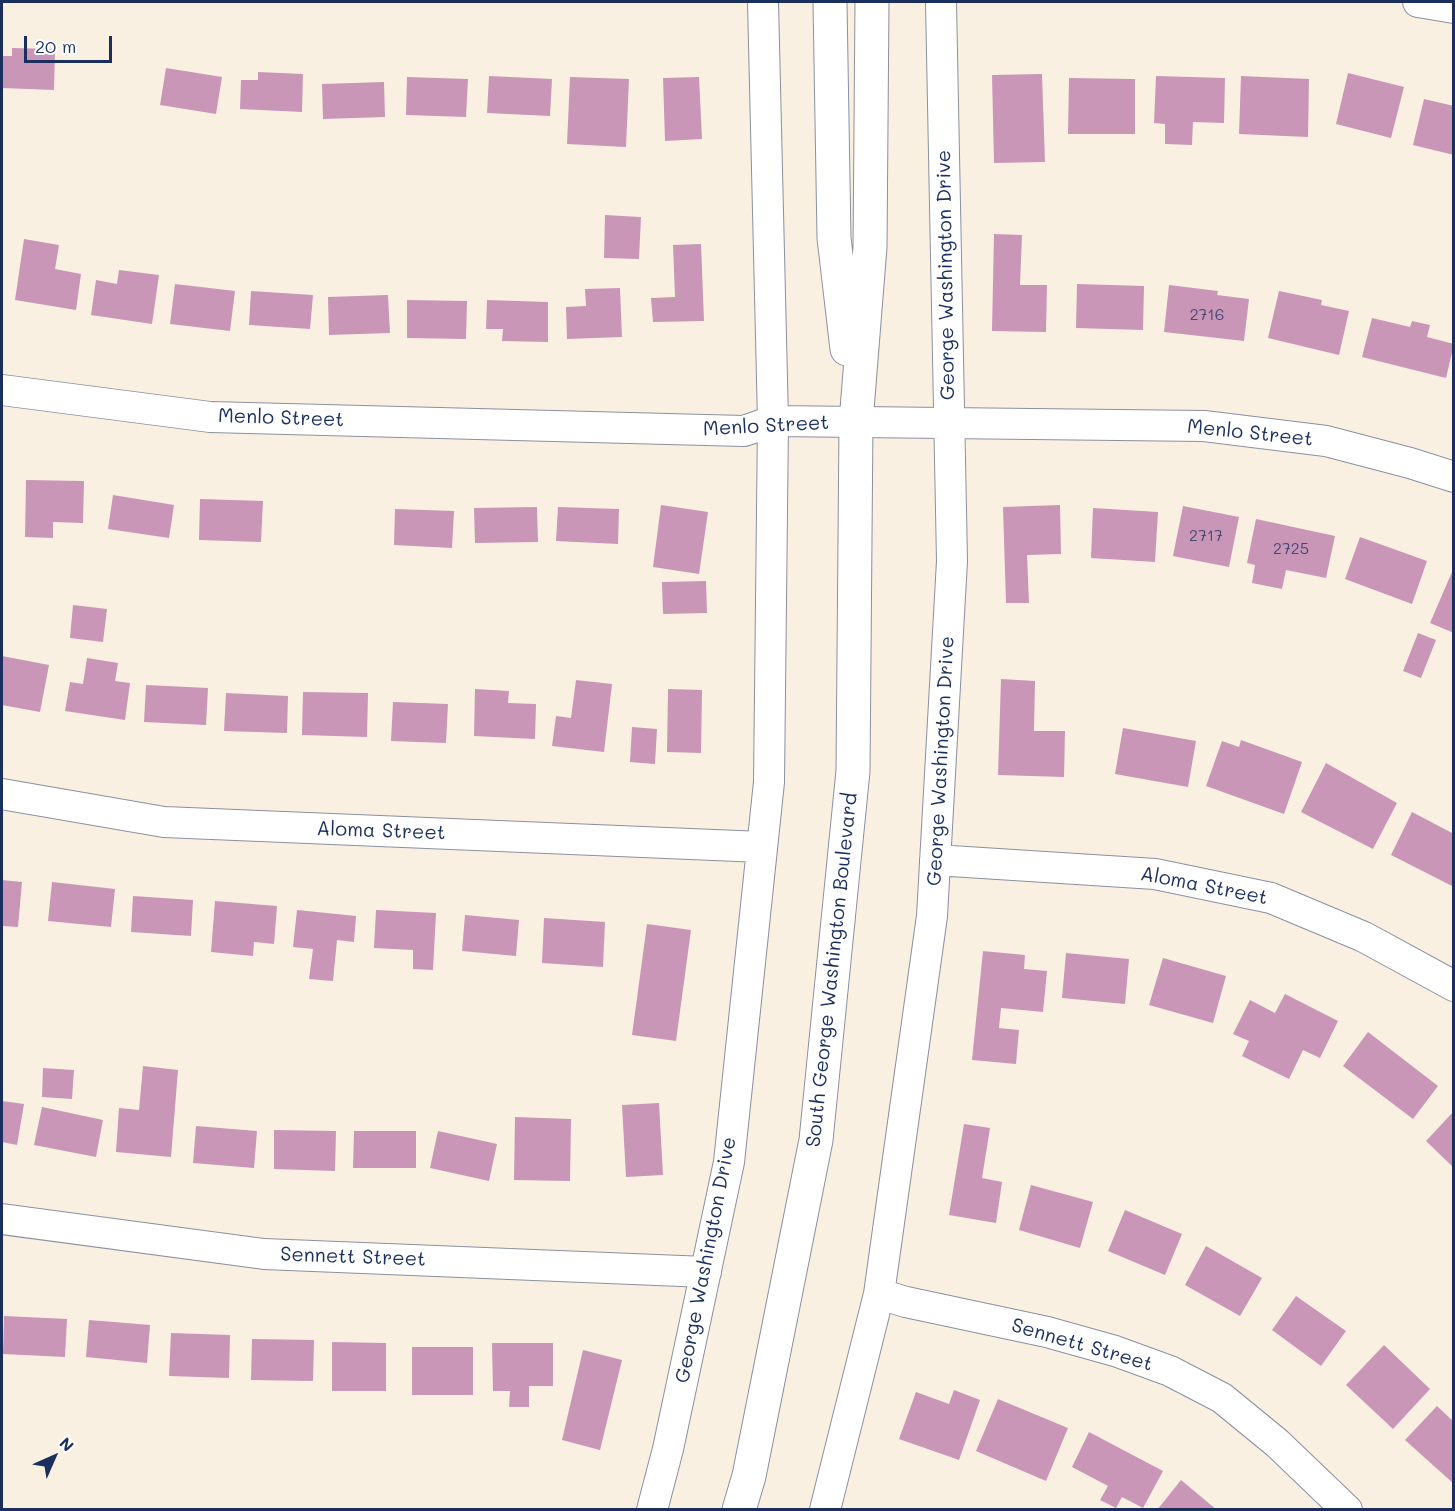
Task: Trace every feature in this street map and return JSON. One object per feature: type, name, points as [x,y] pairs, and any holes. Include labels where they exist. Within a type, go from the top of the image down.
[{"type":"street","name":"George Washington Drive","points":[[651,1509],[668,1449],[729,1162],[769,782],[773,421],[763,2]]},
{"type":"street","name":"South George Washington Boulevard","points":[[830,2],[834,238],[856,422]]},
{"type":"street","name":"South George Washington Boulevard","points":[[740,1509],[816,1140],[853,771],[856,422],[870,247],[872,2]]},
{"type":"street","name":"George Washington Drive","points":[[825,1509],[879,1294],[932,916],[952,561],[941,2]]},
{"type":"street","points":[[1418,2],[1454,8]]},
{"type":"street","name":"Menlo Street","points":[[2,390],[210,417],[744,431],[773,421],[1204,426],[1326,441],[1454,477]]},
{"type":"street","name":"Aloma Street","points":[[2,794],[164,822],[762,848]]},
{"type":"street","name":"Aloma Street","points":[[935,860],[1155,874],[1271,898],[1364,937],[1454,986]]},
{"type":"street","name":"Sennett Street","points":[[2,1219],[264,1254],[706,1272]]},
{"type":"street","name":"Sennett Street","points":[[879,1294],[906,1302],[1047,1332],[1115,1350],[1170,1371],[1221,1398],[1277,1443],[1347,1509]]},
{"type":"building","points":[[12,48],[55,49],[54,90],[2,88],[2,56],[12,56]]},
{"type":"building","points":[[166,68],[222,77],[216,114],[160,105]]},
{"type":"building","points":[[258,72],[303,74],[302,112],[240,109],[241,80],[258,80]]},
{"type":"building","points":[[1348,73],[1404,87],[1391,138],[1336,124]]},
{"type":"building","points":[[1042,74],[1045,162],[994,163],[992,75]]},
{"type":"building","points":[[489,76],[552,79],[550,116],[487,113]]},
{"type":"building","points":[[1156,76],[1225,78],[1224,123],[1193,122],[1192,145],[1165,144],[1165,124],[1154,123]]},
{"type":"building","points":[[1241,76],[1309,79],[1308,137],[1239,134]]},
{"type":"building","points":[[407,77],[468,79],[466,117],[406,115]]},
{"type":"building","points":[[570,77],[629,79],[626,147],[567,144]]},
{"type":"building","points":[[699,77],[702,139],[665,141],[663,78]]},
{"type":"building","points":[[1069,78],[1135,79],[1135,134],[1068,134]]},
{"type":"building","points":[[384,82],[385,117],[323,119],[322,84]]},
{"type":"building","points":[[1424,99],[1454,106],[1454,155],[1413,145]]},
{"type":"building","points":[[605,215],[641,217],[639,259],[604,258]]},
{"type":"building","points":[[994,234],[1022,235],[1020,285],[1047,285],[1046,332],[992,331]]},
{"type":"building","points":[[24,239],[59,245],[55,269],[81,274],[76,310],[15,300]]},
{"type":"building","points":[[701,244],[704,321],[653,322],[651,298],[675,297],[673,245]]},
{"type":"building","points":[[119,270],[159,275],[152,324],[91,315],[96,280],[117,284]]},
{"type":"building","points":[[175,284],[235,291],[230,331],[170,324]]},
{"type":"building","points":[[1077,284],[1144,286],[1143,330],[1076,328]]},
{"type":"building","points":[[1169,285],[1218,291],[1217,295],[1249,299],[1244,341],[1164,332]]},
{"type":"building","points":[[620,288],[622,337],[567,339],[566,307],[586,306],[585,289]]},
{"type":"building","points":[[251,291],[313,295],[310,329],[249,325]]},
{"type":"building","points":[[1279,291],[1322,300],[1321,305],[1349,311],[1339,355],[1268,338]]},
{"type":"building","points":[[388,295],[390,333],[329,335],[328,297]]},
{"type":"building","points":[[407,300],[467,301],[466,339],[407,338]]},
{"type":"building","points":[[487,300],[548,302],[548,342],[502,341],[503,329],[486,329]]},
{"type":"building","points":[[1372,318],[1410,327],[1412,321],[1430,325],[1427,337],[1454,344],[1446,378],[1362,357]]},
{"type":"building","points":[[26,480],[84,481],[83,523],[53,522],[53,538],[25,537]]},
{"type":"building","points":[[113,495],[174,505],[169,538],[108,529]]},
{"type":"building","points":[[200,499],[263,501],[261,542],[199,540]]},
{"type":"building","points":[[661,505],[708,512],[699,574],[653,567]]},
{"type":"building","points":[[1060,505],[1061,554],[1027,555],[1029,603],[1006,603],[1003,507]]},
{"type":"building","points":[[1183,506],[1239,517],[1229,567],[1173,556]]},
{"type":"building","points":[[537,507],[538,542],[475,543],[474,508]]},
{"type":"building","points":[[558,507],[619,509],[618,544],[556,541]]},
{"type":"building","points":[[1093,508],[1158,512],[1155,562],[1091,558]]},
{"type":"building","points":[[395,509],[454,511],[452,548],[394,545]]},
{"type":"building","points":[[1256,519],[1335,536],[1326,578],[1286,570],[1282,589],[1252,583],[1255,565],[1247,563]]},
{"type":"building","points":[[1360,537],[1427,561],[1412,604],[1345,579]]},
{"type":"building","points":[[1452,572],[1454,573],[1454,633],[1430,623]]},
{"type":"building","points":[[706,581],[707,613],[663,614],[662,582]]},
{"type":"building","points":[[73,605],[107,609],[103,642],[70,638]]},
{"type":"building","points":[[1418,633],[1436,640],[1421,678],[1403,671]]},
{"type":"building","points":[[2,656],[49,665],[40,712],[2,705]]},
{"type":"building","points":[[87,658],[118,663],[115,681],[130,683],[125,720],[65,711],[70,682],[83,684]]},
{"type":"building","points":[[1001,679],[1035,681],[1034,731],[1065,731],[1064,777],[998,775]]},
{"type":"building","points":[[576,680],[612,684],[604,752],[552,746],[556,716],[571,718]]},
{"type":"building","points":[[146,685],[208,688],[206,725],[144,722]]},
{"type":"building","points":[[475,689],[509,691],[508,703],[536,704],[535,739],[474,736]]},
{"type":"building","points":[[668,689],[702,690],[701,753],[667,752]]},
{"type":"building","points":[[303,692],[368,693],[367,737],[302,735]]},
{"type":"building","points":[[226,693],[288,696],[287,733],[224,731]]},
{"type":"building","points":[[393,702],[448,704],[446,743],[391,741]]},
{"type":"building","points":[[632,727],[657,729],[655,764],[630,762]]},
{"type":"building","points":[[1123,728],[1196,741],[1188,787],[1115,774]]},
{"type":"building","points":[[1241,740],[1302,762],[1284,814],[1206,786],[1222,741],[1239,747]]},
{"type":"building","points":[[1326,763],[1397,803],[1373,849],[1301,812]]},
{"type":"building","points":[[1412,812],[1454,834],[1454,887],[1391,855]]},
{"type":"building","points":[[2,880],[22,882],[18,927],[2,926]]},
{"type":"building","points":[[52,882],[115,889],[111,927],[48,921]]},
{"type":"building","points":[[133,896],[193,900],[191,936],[131,932]]},
{"type":"building","points":[[215,901],[277,906],[274,944],[254,942],[253,956],[211,952]]},
{"type":"building","points":[[297,910],[356,916],[354,942],[337,940],[333,981],[309,979],[313,949],[293,947]]},
{"type":"building","points":[[376,910],[436,913],[433,970],[413,969],[413,950],[374,948]]},
{"type":"building","points":[[465,915],[519,920],[516,956],[462,951]]},
{"type":"building","points":[[544,918],[605,922],[603,967],[542,963]]},
{"type":"building","points":[[647,924],[691,930],[676,1041],[632,1035]]},
{"type":"building","points":[[983,951],[1025,955],[1024,969],[1047,971],[1043,1012],[1001,1008],[999,1028],[1019,1030],[1016,1064],[972,1060]]},
{"type":"building","points":[[1066,953],[1129,959],[1125,1004],[1062,998]]},
{"type":"building","points":[[1163,958],[1226,976],[1213,1023],[1149,1005]]},
{"type":"building","points":[[1285,994],[1338,1021],[1320,1058],[1303,1050],[1289,1079],[1242,1056],[1249,1041],[1233,1034],[1250,1000],[1275,1013]]},
{"type":"building","points":[[1368,1032],[1438,1086],[1413,1119],[1343,1066]]},
{"type":"building","points":[[143,1066],[178,1070],[171,1157],[116,1152],[119,1108],[139,1110]]},
{"type":"building","points":[[43,1068],[74,1070],[72,1099],[42,1097]]},
{"type":"building","points":[[2,1101],[24,1104],[17,1145],[2,1142]]},
{"type":"building","points":[[659,1103],[663,1175],[626,1177],[622,1105]]},
{"type":"building","points":[[42,1107],[103,1120],[96,1157],[34,1145]]},
{"type":"building","points":[[1454,1111],[1454,1168],[1426,1141]]},
{"type":"building","points":[[515,1117],[571,1119],[570,1181],[514,1180]]},
{"type":"building","points":[[964,1124],[990,1128],[982,1178],[1002,1182],[996,1223],[949,1215]]},
{"type":"building","points":[[196,1126],[257,1131],[254,1168],[193,1163]]},
{"type":"building","points":[[274,1130],[336,1131],[335,1171],[274,1169]]},
{"type":"building","points":[[354,1131],[416,1131],[416,1168],[353,1168]]},
{"type":"building","points":[[438,1131],[497,1144],[489,1181],[430,1168]]},
{"type":"building","points":[[1031,1185],[1093,1202],[1080,1248],[1019,1230]]},
{"type":"building","points":[[1125,1210],[1182,1234],[1165,1275],[1108,1251]]},
{"type":"building","points":[[1206,1246],[1262,1278],[1240,1316],[1185,1285]]},
{"type":"building","points":[[1296,1296],[1346,1331],[1321,1366],[1272,1330]]},
{"type":"building","points":[[4,1316],[67,1319],[65,1357],[3,1354]]},
{"type":"building","points":[[89,1320],[150,1325],[147,1363],[86,1357]]},
{"type":"building","points":[[171,1333],[230,1335],[229,1378],[169,1376]]},
{"type":"building","points":[[252,1339],[314,1340],[313,1381],[251,1380]]},
{"type":"building","points":[[332,1342],[386,1343],[386,1391],[332,1391]]},
{"type":"building","points":[[492,1343],[553,1343],[553,1386],[529,1386],[529,1407],[509,1407],[510,1391],[493,1391]]},
{"type":"building","points":[[1384,1345],[1430,1389],[1393,1429],[1346,1385]]},
{"type":"building","points":[[412,1347],[473,1347],[473,1395],[412,1395]]},
{"type":"building","points":[[583,1350],[622,1360],[600,1450],[562,1440]]},
{"type":"building","points":[[954,1390],[980,1400],[959,1460],[899,1439],[916,1392],[949,1404]]},
{"type":"building","points":[[998,1399],[1068,1428],[1046,1481],[976,1451]]},
{"type":"building","points":[[1437,1406],[1454,1422],[1454,1484],[1405,1440]]},
{"type":"building","points":[[1089,1432],[1163,1471],[1143,1508],[1122,1497],[1116,1508],[1100,1500],[1108,1486],[1072,1467]]},
{"type":"building","points":[[1181,1480],[1217,1510],[1157,1510]]}]
